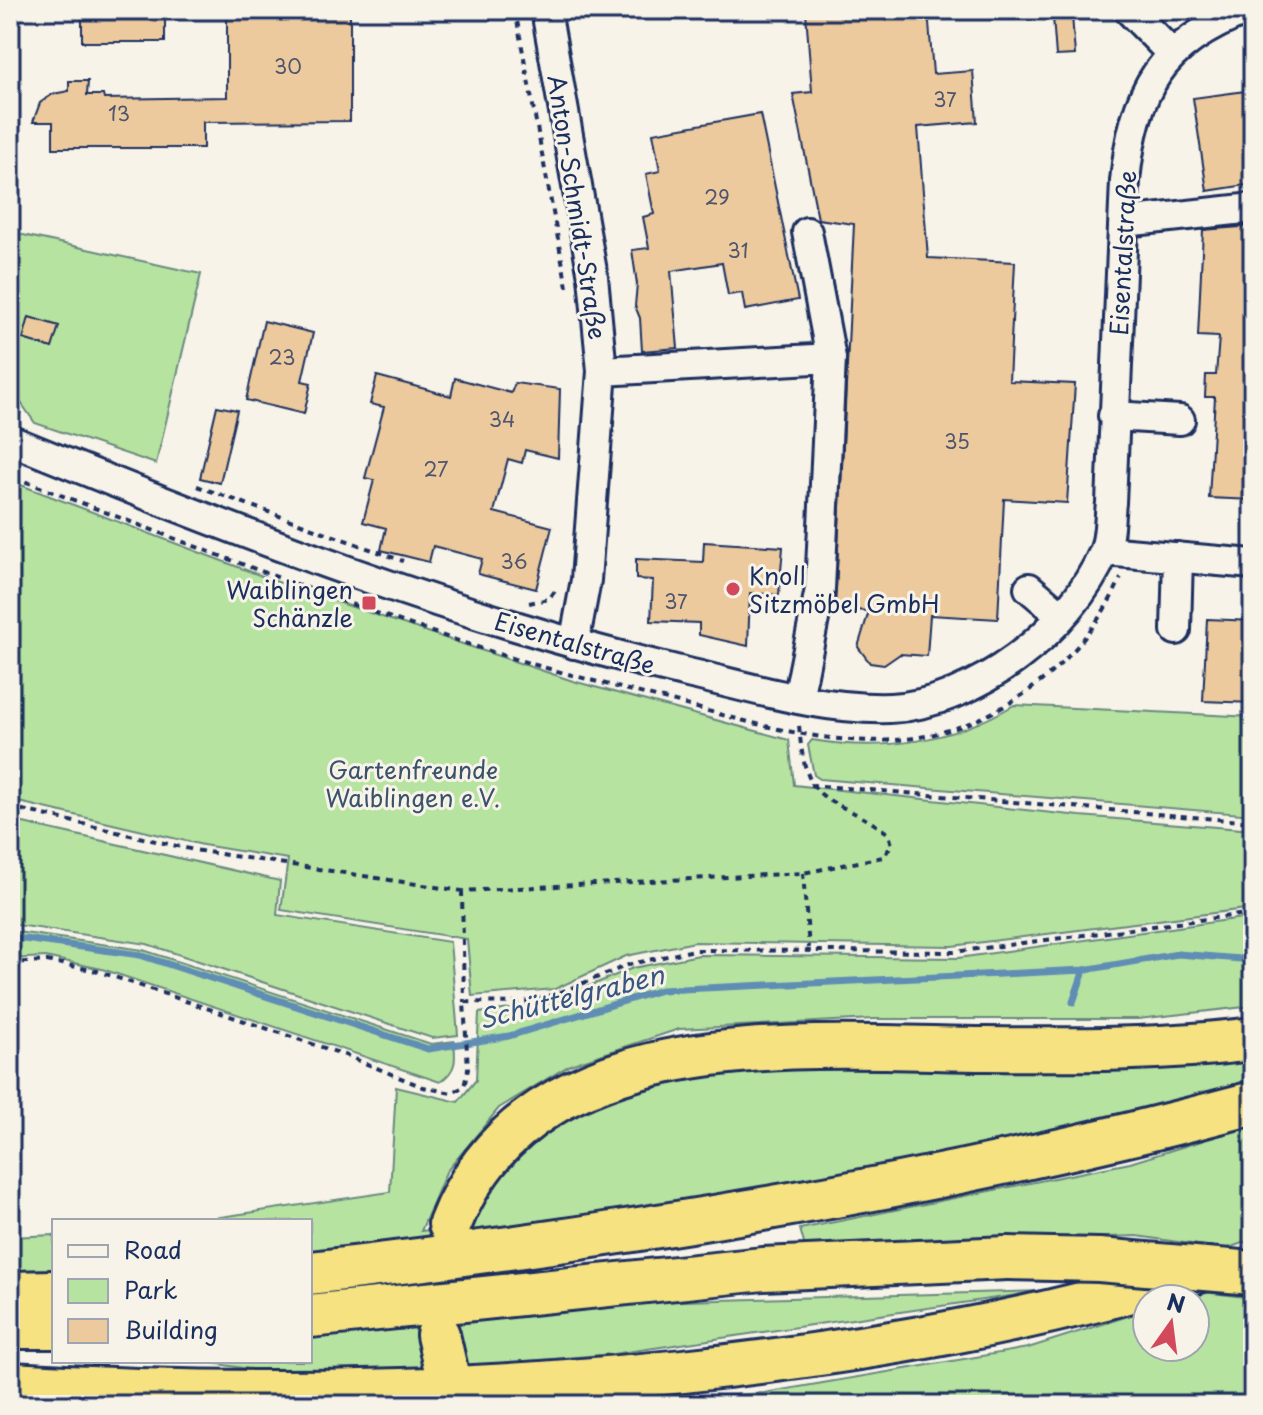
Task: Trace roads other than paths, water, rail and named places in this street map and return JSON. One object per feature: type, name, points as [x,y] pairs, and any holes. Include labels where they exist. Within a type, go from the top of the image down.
[{"type":"highway","points":[[450,1224],[461,1196],[476,1172],[498,1144],[525,1120],[565,1095],[650,1064],[795,1049],[1134,1047],[1253,1039]]},
{"type":"highway","points":[[312,1273],[542,1242],[849,1192],[990,1165],[1253,1103]]},
{"type":"highway","points":[[10,1384],[149,1391],[325,1393],[503,1385],[666,1372],[826,1353],[940,1335],[1164,1283],[1253,1255]]},
{"type":"highway","points":[[312,1316],[763,1269],[1007,1258],[1099,1260],[1253,1273]]},
{"type":"highway","points":[[10,1293],[52,1292]]},
{"type":"highway","points":[[10,1327],[52,1327]]},
{"type":"street","name":"Anton-Schmidt-Straße","points":[[546,10],[593,277],[602,371],[586,580],[574,644]]},
{"type":"street","points":[[1129,10],[1171,53]]},
{"type":"street","name":"Eisentalstraße","points":[[18,430],[289,552],[574,644],[798,699],[849,707],[893,708],[946,696],[991,676],[1032,646],[1062,616],[1105,551],[1111,503],[1128,154],[1136,121],[1149,87],[1171,53],[1215,23],[1248,10]]},
{"type":"street","points":[[1124,222],[1253,208]]},
{"type":"street","points":[[798,699],[820,589],[831,358],[807,232]]},
{"type":"street","points":[[602,371],[831,358]]},
{"type":"street","points":[[1113,416],[1180,418]]},
{"type":"street","points":[[1105,551],[1253,564]]},
{"type":"street","points":[[1176,630],[1178,557]]},
{"type":"street","points":[[1029,588],[1062,616]]},
{"type":"waterway","name":"Schüttelgraben","points":[[10,937],[140,955],[428,1049],[509,1036],[661,990],[1084,970],[1178,954],[1253,960]]},
{"type":"waterway","points":[[1073,1002],[1084,970]]},
{"type":"place","name":"Knoll Sitzmöbel GmbH","points":[[733,589]]},
{"type":"place","name":"Waiblingen Schänzle","points":[[369,603]]},
{"type":"park label","name":"Gartenfreunde Waiblingen e.V.","points":[[413,783]]}]
